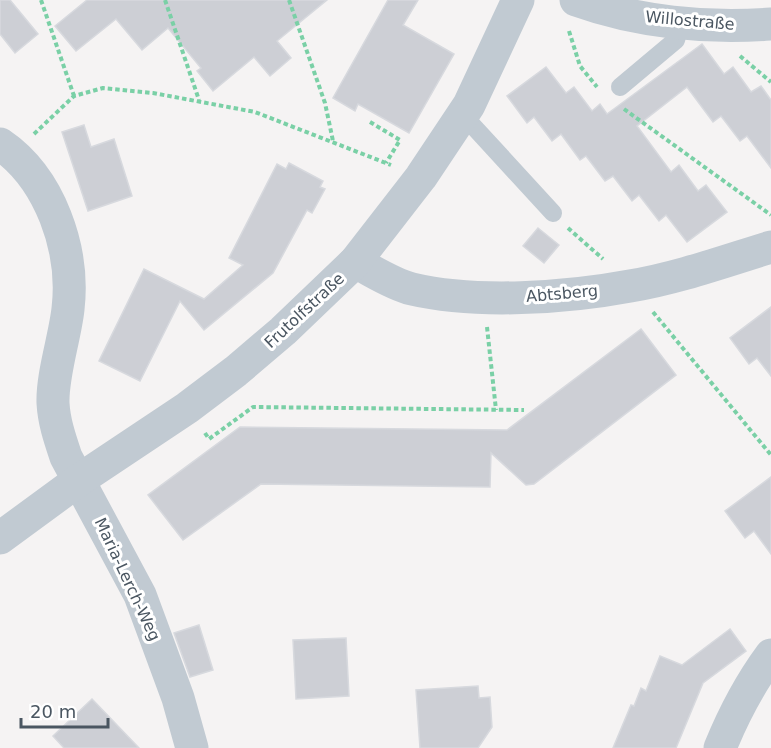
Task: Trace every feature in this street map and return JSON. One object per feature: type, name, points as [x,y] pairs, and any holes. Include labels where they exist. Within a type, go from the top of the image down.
[{"type":"street","name":"Frutolfstraße","points":[[0,538],[79,480],[187,408],[236,371],[283,331],[355,262],[421,177],[463,115],[518,0]]},
{"type":"street","name":"Willostraße","points":[[572,11],[595,7],[648,18],[702,25],[771,24]]},
{"type":"street","name":"Maria-Lerch-Weg","points":[[7,148],[34,176],[51,208],[63,240],[70,273],[68,309],[61,341],[53,402],[58,432],[63,448],[140,596],[178,698],[192,748]]},
{"type":"street","name":"Abtsberg","points":[[355,262],[394,283],[411,289],[448,295],[507,298],[632,286],[678,275],[771,247]]},
{"type":"street","points":[[720,748],[763,665],[771,655]]},
{"type":"lane","points":[[620,87],[676,40],[681,22]]},
{"type":"lane","points":[[463,115],[553,213]]},
{"type":"path","points":[[42,0],[74,96]]},
{"type":"path","points":[[165,0],[198,100]]},
{"type":"path","points":[[289,0],[325,104],[333,141]]},
{"type":"path","points":[[572,11],[580,66],[597,87]]},
{"type":"path","points":[[7,148],[74,96],[103,88],[198,100],[255,112],[421,177]]},
{"type":"path","points":[[634,116],[771,216]]},
{"type":"path","points":[[370,122],[400,140],[386,163]]},
{"type":"path","points":[[553,213],[632,286],[771,455]]},
{"type":"path","points":[[483,297],[496,410]]},
{"type":"path","points":[[187,408],[209,439],[253,407],[524,410]]},
{"type":"building","points":[[0,0],[10,0],[38,34],[15,53],[0,34]]},
{"type":"building","points":[[87,0],[327,0],[277,41],[291,58],[270,76],[254,57],[213,91],[197,71],[201,68],[168,28],[142,50],[116,19],[76,51],[55,26]]},
{"type":"building","points":[[388,0],[418,0],[403,25],[454,54],[409,133],[358,104],[355,111],[333,98]]},
{"type":"building","points":[[702,44],[724,74],[733,67],[751,92],[761,86],[771,100],[771,168],[747,136],[740,141],[721,116],[713,122],[687,87],[637,126],[671,172],[679,165],[698,191],[706,185],[727,212],[687,242],[666,215],[659,221],[639,195],[632,201],[613,176],[605,181],[586,156],[580,160],[561,134],[552,141],[534,117],[527,123],[507,96],[546,67],[566,93],[574,87],[592,111],[600,104],[607,114]]},
{"type":"building","points":[[84,125],[91,147],[114,139],[132,196],[88,211],[62,132]]},
{"type":"building","points":[[289,163],[323,181],[320,187],[325,189],[312,213],[307,210],[273,273],[204,330],[180,301],[140,381],[99,361],[144,269],[204,299],[243,265],[229,258],[277,164],[286,169]]},
{"type":"building","points":[[538,228],[559,245],[544,263],[523,246]]},
{"type":"building","points":[[771,307],[771,376],[757,358],[749,364],[730,338]]},
{"type":"building","points":[[641,329],[676,375],[534,484],[526,485],[491,453],[490,487],[261,484],[183,540],[148,495],[240,427],[507,430]]},
{"type":"building","points":[[771,477],[771,554],[754,531],[745,538],[725,511]]},
{"type":"building","points":[[199,625],[213,670],[190,677],[174,633]]},
{"type":"building","points":[[730,629],[746,651],[703,683],[676,748],[613,748],[631,705],[634,706],[641,688],[646,691],[660,656],[682,665]]},
{"type":"building","points":[[346,638],[349,696],[296,699],[293,640]]},
{"type":"building","points":[[478,686],[479,698],[490,697],[492,727],[478,748],[420,748],[416,690]]},
{"type":"building","points":[[92,699],[139,748],[64,748],[53,736]]}]
